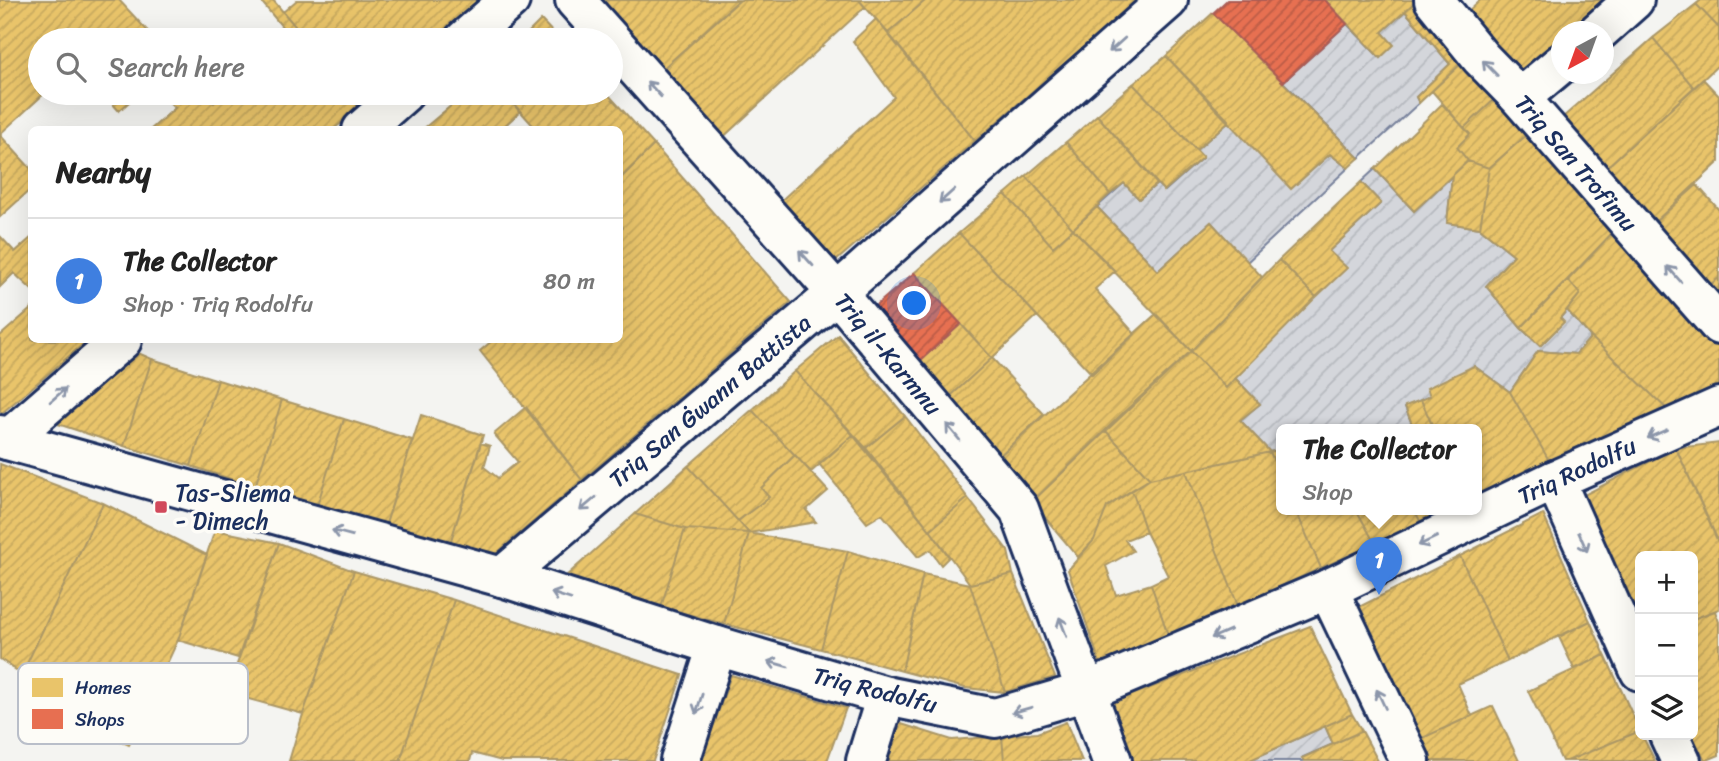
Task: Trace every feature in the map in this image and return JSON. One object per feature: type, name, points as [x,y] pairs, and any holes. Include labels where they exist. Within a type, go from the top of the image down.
[{"type":"street","points":[[478,28],[510,0]]},
{"type":"street","name":"Triq il-Karmnu","points":[[575,0],[600,28]]},
{"type":"street","name":"Triq San Ġwann Battista","points":[[502,577],[837,293],[1168,0]]},
{"type":"street","name":"Triq San Trofimu","points":[[1434,0],[1481,58],[1520,98],[1719,325]]},
{"type":"street","points":[[1610,21],[1634,0]]},
{"type":"street","name":"Triq il-Karmnu","points":[[623,54],[837,293],[1019,509],[1112,761]]},
{"type":"street","points":[[1520,98],[1551,72]]},
{"type":"street","points":[[367,126],[390,105]]},
{"type":"street","points":[[4,437],[118,343]]},
{"type":"street","name":"Triq Rodolfu","points":[[4,437],[502,577],[717,646],[886,695],[995,718],[1087,691],[1328,589],[1555,480],[1719,407]]},
{"type":"street","points":[[1555,480],[1635,660]]},
{"type":"street","points":[[1328,589],[1410,761]]},
{"type":"street","points":[[680,761],[717,646]]},
{"type":"street","points":[[866,761],[886,695]]},
{"type":"street","points":[[1671,740],[1681,761]]},
{"type":"shaded area","points":[[1405,11],[1450,64],[1416,97],[1419,103],[1359,158],[1283,82],[1347,24],[1380,58],[1393,45],[1382,32]]},
{"type":"shaded area","points":[[1229,121],[1291,188],[1330,154],[1348,168],[1247,262],[1211,222],[1158,271],[1097,207],[1124,183],[1139,199],[1157,184],[1165,191],[1202,158],[1196,150]]},
{"type":"shaded area","points":[[1375,169],[1414,211],[1452,176],[1447,223],[1480,228],[1514,255],[1486,286],[1521,328],[1540,346],[1563,322],[1560,318],[1567,310],[1591,337],[1576,354],[1538,351],[1510,392],[1474,366],[1430,396],[1405,407],[1412,424],[1276,424],[1276,450],[1270,452],[1240,420],[1260,404],[1235,378],[1329,251],[1381,203],[1361,182]]},
{"type":"shaded area","points":[[1325,726],[1333,744],[1303,757],[1304,761],[1248,761]]},
{"type":"building: Homes","points":[[0,0],[119,0],[145,28],[28,28],[28,105],[32,105],[0,134]]},
{"type":"building: Homes","points":[[260,0],[273,0],[297,28],[283,28]]},
{"type":"building: Homes","points":[[297,0],[484,0],[451,28],[297,28],[283,12]]},
{"type":"building: Homes","points":[[595,0],[739,0],[659,72],[623,32],[623,28],[620,28]]},
{"type":"building: Homes","points":[[740,0],[859,0],[865,7],[719,141],[659,72]]},
{"type":"building: Homes","points":[[859,0],[926,0],[888,33]]},
{"type":"building: Homes","points":[[926,0],[1138,0],[975,141],[888,33]]},
{"type":"building: Homes","points":[[1325,0],[1415,2],[1382,32],[1394,45],[1380,58]]},
{"type":"building: Homes","points":[[1480,0],[1617,0],[1595,21],[1551,21],[1551,60],[1527,81],[1467,12]]},
{"type":"building: Homes","points":[[1701,0],[1719,0],[1719,28],[1696,4]]},
{"type":"building: Homes","points":[[1415,2],[1464,61],[1419,103],[1416,97],[1450,64],[1405,11]]},
{"type":"building: Homes","points":[[1696,4],[1719,28],[1719,64],[1694,88],[1653,38]]},
{"type":"building: Homes","points":[[1213,13],[1359,158],[1348,168],[1330,154],[1291,189],[1166,56]]},
{"type":"building: Homes","points":[[876,19],[975,141],[829,267],[775,206],[894,97],[853,41]]},
{"type":"building: Homes","points":[[541,20],[549,28],[533,28]]},
{"type":"building: Homes","points":[[1653,38],[1694,88],[1608,166],[1562,118],[1601,84],[1614,84],[1614,72]]},
{"type":"building: Homes","points":[[1166,56],[1229,121],[1196,150],[1133,84]]},
{"type":"building: Homes","points":[[1464,61],[1497,97],[1464,128],[1432,91]]},
{"type":"building: Homes","points":[[1703,79],[1719,96],[1719,162],[1656,221],[1608,166]]},
{"type":"building: Homes","points":[[1133,84],[1203,157],[1164,191],[1097,115]]},
{"type":"building: Homes","points":[[1497,97],[1530,132],[1489,168],[1468,161],[1457,147],[1470,134],[1464,128]]},
{"type":"building: Homes","points":[[1442,104],[1470,134],[1457,147],[1468,161],[1414,211],[1375,169]]},
{"type":"building: Homes","points":[[114,105],[126,105],[119,111]]},
{"type":"building: Homes","points":[[172,105],[362,105],[338,126],[155,126],[175,108]]},
{"type":"building: Homes","points":[[452,105],[514,105],[520,112],[504,126],[427,126]]},
{"type":"building: Homes","points":[[515,105],[618,105],[654,145],[623,176],[623,126],[533,126]]},
{"type":"building: Homes","points":[[1097,115],[1157,184],[1139,199],[1124,183],[1110,194],[1066,142]]},
{"type":"building: Homes","points":[[1530,132],[1616,229],[1521,328],[1486,286],[1514,255],[1480,228],[1489,168]]},
{"type":"building: Homes","points":[[0,135],[28,166],[28,192],[0,217]]},
{"type":"building: Homes","points":[[1066,142],[1110,194],[1073,229],[1026,176]]},
{"type":"building: Homes","points":[[654,145],[791,302],[582,480],[480,351],[489,343],[623,343],[623,176]]},
{"type":"building: Homes","points":[[1468,161],[1489,168],[1480,228],[1447,223],[1452,176]]},
{"type":"building: Homes","points":[[1026,176],[1073,229],[1053,247],[1005,194]]},
{"type":"building: Homes","points":[[1361,182],[1381,203],[1329,251],[1347,268],[1316,297],[1279,260]]},
{"type":"building: Homes","points":[[1697,185],[1719,210],[1719,278],[1706,288],[1656,221]]},
{"type":"building: Homes","points":[[1005,194],[1053,247],[1073,229],[1115,271],[1095,289],[1135,334],[1092,374],[959,233]]},
{"type":"building: Homes","points":[[1097,207],[1158,271],[1211,222],[1262,277],[1191,351],[1073,229]]},
{"type":"building: Homes","points":[[1616,229],[1719,345],[1719,388],[1669,411],[1591,337],[1567,310],[1580,294],[1568,280]]},
{"type":"building: Homes","points":[[959,233],[1037,316],[992,358],[914,273]]},
{"type":"building: Homes","points":[[0,236],[15,252],[28,241],[28,286],[14,273],[0,287]]},
{"type":"building: Homes","points":[[1279,260],[1316,297],[1226,388],[1191,351]]},
{"type":"building: Homes","points":[[1719,278],[1719,303],[1706,288]]},
{"type":"building: Homes","points":[[1568,280],[1580,294],[1560,318],[1564,322],[1540,346],[1521,328]]},
{"type":"building: Homes","points":[[28,312],[28,343],[84,343],[2,413],[0,336]]},
{"type":"building: Homes","points":[[1156,314],[1191,351],[1032,502],[995,460]]},
{"type":"building: Homes","points":[[961,324],[992,358],[942,404],[912,368]]},
{"type":"building: Homes","points":[[838,335],[905,416],[866,448],[795,371]]},
{"type":"building: Homes","points":[[1591,337],[1669,411],[1551,464],[1510,392],[1538,351],[1576,354]]},
{"type":"building: Homes","points":[[129,349],[152,359],[124,446],[49,421]]},
{"type":"building: Homes","points":[[1191,351],[1226,388],[1235,378],[1260,404],[1240,420],[1270,452],[1150,479],[1106,431]]},
{"type":"building: Homes","points":[[992,358],[1044,414],[995,460],[942,404]]},
{"type":"building: Homes","points":[[152,359],[218,380],[191,466],[124,446]]},
{"type":"building: Homes","points":[[1474,366],[1510,392],[1551,464],[1482,495],[1482,424],[1432,424],[1421,400],[1430,396],[1427,388]]},
{"type":"building: Homes","points":[[795,371],[853,435],[811,472],[752,410]]},
{"type":"building: Homes","points":[[218,380],[282,400],[255,487],[191,466]]},
{"type":"building: Homes","points":[[282,400],[344,419],[317,506],[255,487]]},
{"type":"building: Homes","points":[[1421,400],[1432,424],[1412,424],[1405,406]]},
{"type":"building: Homes","points":[[526,407],[582,480],[490,559],[449,547],[481,443],[490,446],[484,467],[498,478],[518,462],[494,434]]},
{"type":"building: Homes","points":[[752,410],[795,455],[761,488],[769,497],[738,521],[688,466]]},
{"type":"building: Homes","points":[[421,415],[483,435],[449,547],[385,527]]},
{"type":"building: Homes","points":[[905,416],[968,498],[930,530],[866,448]]},
{"type":"building: Homes","points":[[344,419],[412,440],[385,527],[317,506]]},
{"type":"building: Homes","points":[[1106,431],[1150,479],[1107,507],[1094,540],[1078,557],[1032,502]]},
{"type":"building: Homes","points":[[853,435],[949,557],[941,565],[930,550],[918,557],[882,514],[867,523],[819,464]]},
{"type":"building: Homes","points":[[1719,443],[1719,542],[1718,542],[1676,448]]},
{"type":"building: Homes","points":[[1676,448],[1719,543],[1719,609],[1698,617],[1698,551],[1635,551],[1635,621],[1580,497]]},
{"type":"building: Homes","points":[[1276,450],[1276,466],[1270,452]]},
{"type":"building: Homes","points":[[1270,452],[1276,466],[1276,515],[1298,515],[1321,568],[1238,606],[1186,471]]},
{"type":"building: Homes","points":[[795,455],[828,491],[806,510],[816,522],[749,533],[738,521],[769,497],[761,488]]},
{"type":"building: Homes","points":[[0,464],[103,503],[27,663],[18,663],[18,671],[0,659]]},
{"type":"building: Homes","points":[[688,466],[749,533],[685,529],[635,514]]},
{"type":"building: Homes","points":[[1186,471],[1238,606],[1168,635],[1151,584],[1168,576],[1146,532],[1132,490],[1150,479]]},
{"type":"building: Homes","points":[[1132,490],[1146,532],[1125,540],[1133,551],[1106,566],[1116,595],[1151,584],[1168,635],[1101,666],[1068,570],[1094,540],[1107,507]]},
{"type":"building: Homes","points":[[968,498],[1008,551],[1013,574],[970,584],[930,530]]},
{"type":"building: Homes","points":[[103,503],[207,555],[178,640],[167,663],[27,663]]},
{"type":"building: Homes","points":[[635,514],[685,529],[661,607],[566,576]]},
{"type":"building: Homes","points":[[1543,514],[1590,621],[1508,661],[1460,556]]},
{"type":"building: Homes","points":[[1298,515],[1359,515],[1375,544],[1321,568]]},
{"type":"building: Homes","points":[[1359,515],[1417,515],[1421,523],[1375,544]]},
{"type":"building: Homes","points":[[1417,515],[1438,515],[1421,523]]},
{"type":"building: Homes","points":[[685,529],[749,533],[724,624],[661,607]]},
{"type":"building: Homes","points":[[215,530],[279,543],[238,658],[178,640]]},
{"type":"building: Homes","points":[[749,533],[848,551],[821,649],[724,624]]},
{"type":"building: Homes","points":[[279,543],[354,571],[303,714],[248,699],[248,663],[237,663]]},
{"type":"building: Homes","points":[[848,551],[923,574],[902,671],[821,649]]},
{"type":"building: Homes","points":[[1460,556],[1508,661],[1458,684],[1472,716],[1418,740],[1357,608]]},
{"type":"building: Homes","points":[[354,571],[454,600],[400,761],[289,761],[303,714]]},
{"type":"building: Homes","points":[[923,574],[970,584],[1005,692],[965,688],[902,671]]},
{"type":"building: Homes","points":[[1013,574],[1055,677],[1005,692],[970,584]]},
{"type":"building: Homes","points":[[454,600],[682,675],[653,761],[502,761],[472,753],[470,761],[400,761]]},
{"type":"building: Homes","points":[[1715,611],[1719,622],[1719,755],[1705,761],[1694,740],[1698,740],[1698,617]]},
{"type":"building: Homes","points":[[1590,621],[1605,655],[1574,669],[1559,637]]},
{"type":"building: Homes","points":[[1310,626],[1352,714],[1248,761],[1133,761],[1111,703]]},
{"type":"building: Homes","points":[[1605,655],[1635,720],[1635,733],[1562,761],[1528,691]]},
{"type":"building: Homes","points":[[731,675],[846,708],[827,761],[701,761]]},
{"type":"building: Homes","points":[[1493,706],[1519,761],[1427,761],[1418,740]]},
{"type":"building: Homes","points":[[1352,714],[1362,731],[1333,744],[1325,726]]},
{"type":"building: Homes","points":[[892,721],[952,740],[1002,736],[1004,761],[878,761]]},
{"type":"building: Homes","points":[[1066,722],[1082,761],[1004,761],[1002,736],[1037,733]]},
{"type":"building: Homes","points":[[1362,731],[1378,761],[1304,761],[1302,758]]},
{"type":"building: Homes","points":[[1635,733],[1635,740],[1644,740],[1655,761],[1567,761]]},
{"type":"building: Shops","points":[[1227,0],[1325,0],[1347,24],[1283,82],[1213,13]]},
{"type":"building: Shops","points":[[914,273],[961,324],[912,368],[865,315]]},
{"type":"place","name":"Tas-Sliema - Dimech","points":[[161,507]]},
{"type":"place","name":"The Collector","points":[[1379,595]]}]
